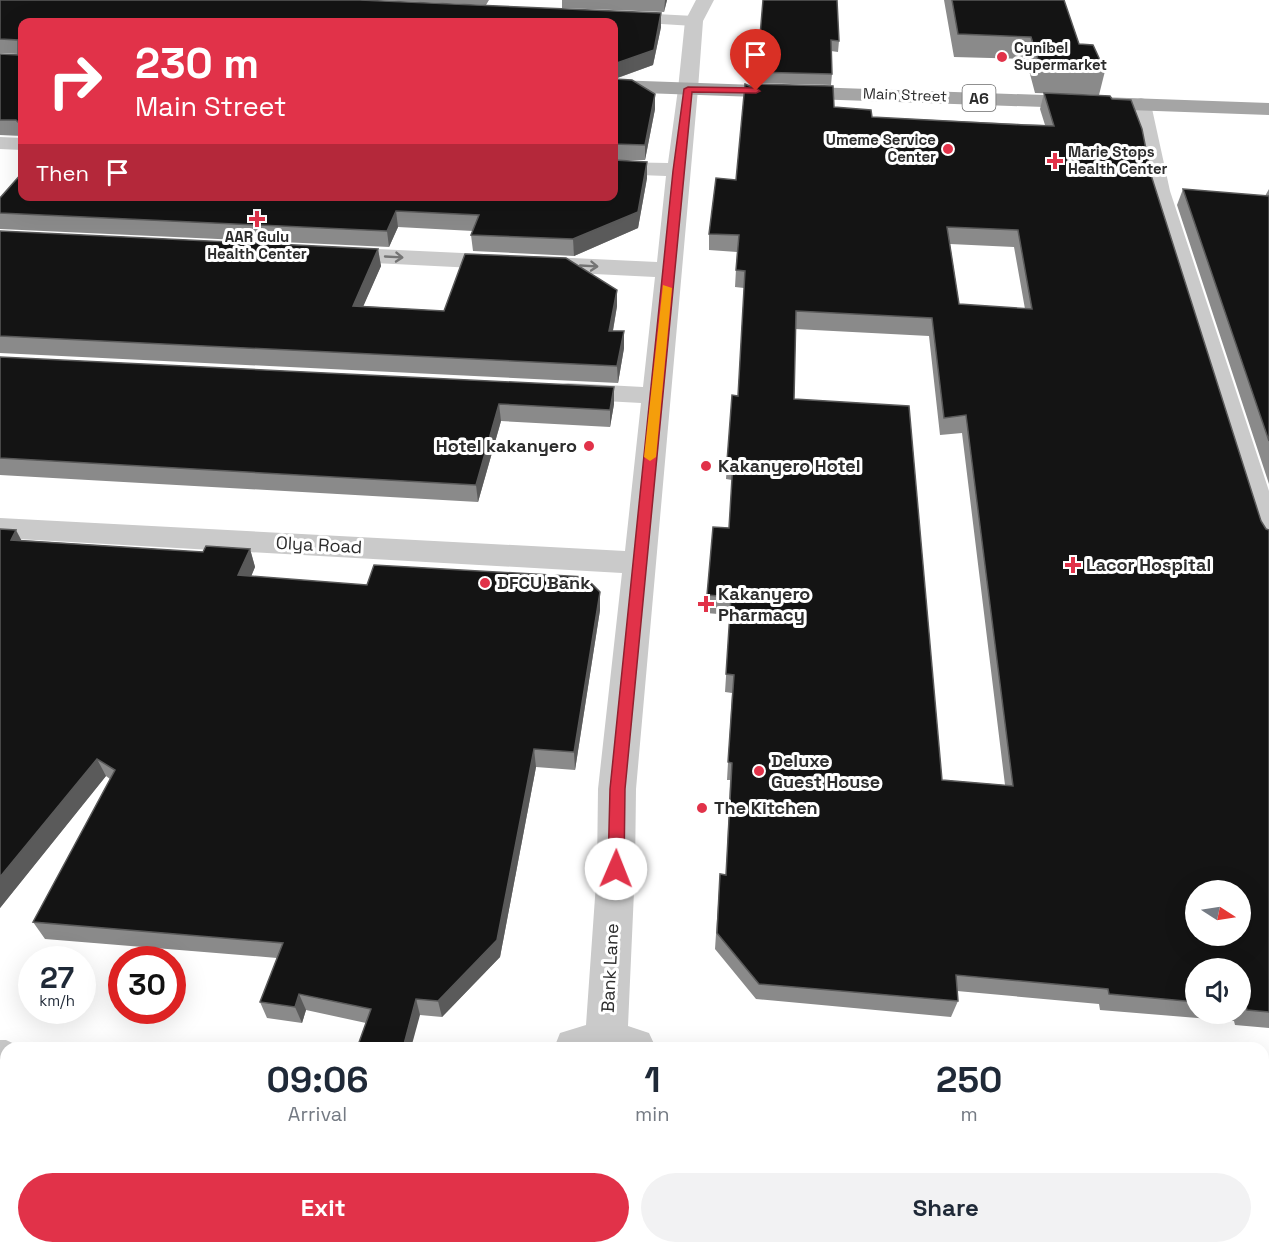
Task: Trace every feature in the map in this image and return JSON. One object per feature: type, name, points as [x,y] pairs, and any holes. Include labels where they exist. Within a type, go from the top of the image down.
[{"type":"main road","name":"Main Street","points":[[618,86],[1269,109]]},
{"type":"street","name":"Bank Lane","points":[[606,1042],[616,869],[617,789],[694,21],[705,0]]},
{"type":"street","points":[[604,16],[694,21]]},
{"type":"street","points":[[1141,104],[1159,190],[1269,538]]},
{"type":"street","points":[[0,143],[18,144]]},
{"type":"street","points":[[618,168],[678,171]]},
{"type":"street","points":[[310,253],[668,270]]},
{"type":"street","points":[[539,390],[656,396]]},
{"type":"street","name":"Olya Road","points":[[0,528],[639,563]]},
{"type":"building","points":[[0,0],[360,0],[661,13],[654,50],[618,63],[618,18],[18,18],[18,40],[0,39]]},
{"type":"building","points":[[763,0],[837,0],[839,41],[831,40],[832,74],[757,72]]},
{"type":"building","points":[[952,0],[1064,0],[1079,44],[1093,45],[1105,71],[1041,69],[1031,37],[958,34]]},
{"type":"building","points":[[0,54],[18,55],[18,122],[0,120]]},
{"type":"building","points":[[618,79],[632,80],[655,94],[645,145],[618,144]]},
{"type":"building","points":[[745,84],[756,89],[757,84],[833,86],[834,107],[871,110],[872,117],[1024,125],[1054,126],[1044,93],[1110,96],[1112,99],[1131,100],[1142,129],[1151,175],[1261,521],[1269,530],[1269,1012],[1251,1010],[1251,958],[1185,958],[1185,1001],[1109,994],[1108,989],[956,975],[958,1001],[759,984],[717,933],[720,874],[726,875],[732,763],[728,762],[734,675],[726,674],[731,597],[707,595],[713,527],[729,528],[733,462],[727,461],[732,395],[738,396],[745,271],[736,270],[739,235],[709,234],[716,178],[736,180]],"holes":[[[947,227],[1018,230],[1032,309],[959,304]],[[796,311],[932,318],[944,418],[966,415],[1013,786],[942,780],[909,406],[794,399]]]},
{"type":"building","points":[[618,160],[647,162],[638,212],[573,239],[471,235],[479,215],[396,211],[387,231],[0,213],[0,198],[18,178],[18,201],[618,201]]},
{"type":"building","points":[[1183,189],[1269,196],[1269,441]]},
{"type":"building","points":[[0,231],[378,249],[353,306],[444,311],[465,254],[566,258],[617,290],[609,331],[624,331],[617,366],[0,336]]},
{"type":"building","points":[[0,357],[614,387],[610,410],[499,404],[476,485],[0,458]]},
{"type":"building","points":[[0,529],[16,530],[11,540],[203,552],[206,546],[250,549],[238,575],[367,585],[374,565],[585,577],[600,592],[574,752],[534,749],[497,940],[438,1001],[416,999],[405,1042],[359,1042],[371,1009],[299,994],[295,1007],[260,1002],[283,943],[33,922],[115,770],[97,759],[0,877]]},
{"type":"slow traffic","points":[[650,457],[667,288]]},
{"type":"place","name":"Cynibel Supermarket","points":[[1002,57]]},
{"type":"place","name":"Umeme Service Center","points":[[948,149]]},
{"type":"place","name":"Marie Stops Health Center","points":[[1055,161]]},
{"type":"place","name":"AAR Gulu Health Center","points":[[257,219]]},
{"type":"place","name":"Hotel kakanyero","points":[[589,446]]},
{"type":"place","name":"Kakanyero Hotel","points":[[706,466]]},
{"type":"place","name":"Lacor Hospital","points":[[1073,565]]},
{"type":"place","name":"DFCU Bank","points":[[485,583]]},
{"type":"place","name":"Kakanyero Pharmacy","points":[[706,604]]},
{"type":"place","name":"Deluxe Guest House","points":[[759,771]]},
{"type":"place","name":"The Kitchen","points":[[702,808]]},
{"type":"route","points":[[616,869],[617,789],[688,89],[756,91]]}]
